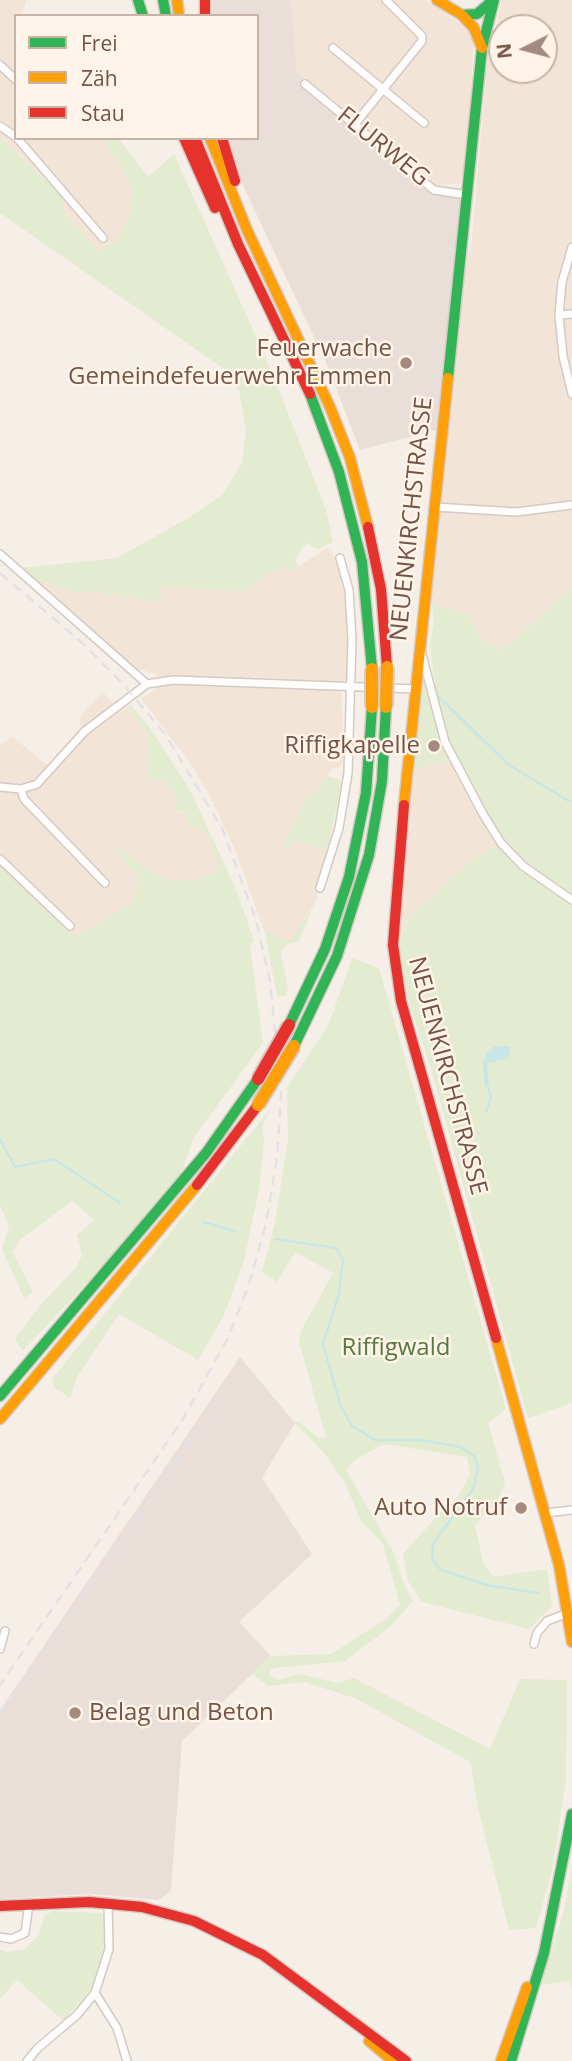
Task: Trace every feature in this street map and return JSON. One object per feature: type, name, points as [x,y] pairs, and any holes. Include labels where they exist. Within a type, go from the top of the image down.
[{"type":"main road","points":[[437,0],[462,15],[474,28],[482,48]]},
{"type":"main road","points":[[462,15],[477,15],[493,0]]},
{"type":"main road","name":"NEUENKIRCHSTRASSE","points":[[493,0],[482,48],[420,647],[393,920],[395,968],[410,1033],[546,1513],[572,1642]]},
{"type":"main road","points":[[185,140],[206,194],[238,244]]},
{"type":"main road","points":[[0,1396],[206,1153],[258,1079],[289,1026],[325,948],[349,877],[366,793],[372,669],[362,562],[339,472],[310,394],[238,244],[196,140]]},
{"type":"main road","points":[[0,1419],[217,1162],[258,1105],[294,1046],[337,956],[363,877],[379,804],[387,667],[381,589],[363,500],[330,407],[289,313],[247,230],[211,140]]},
{"type":"main road","points":[[223,140],[239,192],[283,290],[289,313]]},
{"type":"main road","points":[[510,2061],[549,1929],[572,1814]]},
{"type":"main road","points":[[0,1906],[29,1903],[108,1903],[174,1915],[226,1935],[275,1963],[406,2061]]},
{"type":"main road","points":[[502,2061],[549,1929]]},
{"type":"main road","points":[[355,2025],[393,2061]]},
{"type":"street","points":[[355,124],[422,38],[386,0]]},
{"type":"street","points":[[333,48],[424,123]]},
{"type":"street","points":[[0,65],[14,78]]},
{"type":"street","name":"FLURWEG","points":[[305,84],[434,190],[467,195]]},
{"type":"street","points":[[18,140],[103,238]]},
{"type":"street","points":[[572,247],[562,282],[559,315],[563,356],[572,394]]},
{"type":"street","points":[[559,315],[572,314]]},
{"type":"street","points":[[435,507],[516,512],[572,505]]},
{"type":"street","points":[[0,554],[147,684]]},
{"type":"street","points":[[320,888],[346,795],[351,687],[349,590],[340,558]]},
{"type":"street","points":[[420,647],[445,742],[482,814],[504,846],[523,866],[572,900]]},
{"type":"street","points":[[0,787],[21,789],[37,784],[78,738],[147,684],[173,680],[416,689]]},
{"type":"street","points":[[21,789],[24,799],[105,883]]},
{"type":"street","points":[[0,859],[70,926]]},
{"type":"street","points":[[546,1513],[572,1510]]},
{"type":"street","points":[[534,1644],[537,1633],[547,1621],[568,1613]]},
{"type":"street","points":[[0,1649],[5,1631]]},
{"type":"street","points":[[0,1937],[16,1939],[25,1933],[29,1903]]},
{"type":"street","points":[[27,2061],[38,2048],[77,2015],[95,1993],[108,1948],[108,1903]]},
{"type":"street","points":[[95,1993],[117,2028],[127,2061]]},
{"type":"shaded area","points":[[0,0],[26,0],[22,14],[14,14],[14,140],[103,140],[132,186],[129,214],[118,241],[98,251],[62,210],[65,197],[0,138]]},
{"type":"shaded area","points":[[211,0],[291,0],[297,73],[437,185],[464,188],[436,430],[360,450],[328,367],[240,179],[230,140],[259,140],[259,14],[212,14]]},
{"type":"shaded area","points":[[291,0],[426,0],[465,27],[474,41],[463,178],[459,184],[437,185],[297,73]]},
{"type":"shaded area","points":[[502,0],[572,0],[572,588],[503,650],[481,640],[468,614],[432,604],[465,273],[472,240],[488,62],[488,84],[558,84],[558,14],[499,14]]},
{"type":"shaded area","points":[[327,548],[341,563],[345,580],[349,648],[348,679],[341,681],[344,760],[339,768],[331,769],[293,841],[327,850],[316,902],[289,940],[265,933],[233,845],[210,797],[190,763],[141,698],[155,690],[156,674],[131,667],[37,584],[47,580],[73,593],[96,592],[156,602],[160,587],[245,591],[280,565],[293,570]]},
{"type":"shaded area","points":[[103,692],[120,712],[127,707],[148,735],[150,773],[174,788],[177,813],[189,813],[188,824],[206,833],[213,846],[217,871],[196,880],[166,880],[125,853],[120,846],[115,852],[138,876],[134,901],[76,937],[0,864],[0,745],[13,737],[47,765],[81,727],[79,717]]},
{"type":"shaded area","points":[[451,761],[499,844],[473,859],[411,916],[398,942],[413,769]]},
{"type":"shaded area","points":[[240,1357],[295,1423],[262,1478],[312,1554],[239,1622],[271,1656],[182,1741],[171,1891],[159,1900],[91,1894],[0,1899],[0,1710]]},
{"type":"green space","points":[[0,138],[65,198],[62,210],[98,251],[118,240],[129,214],[132,186],[103,140],[120,140],[148,177],[174,154],[272,372],[326,510],[333,542],[318,549],[306,543],[295,559],[298,567],[293,571],[280,566],[245,591],[161,587],[161,596],[156,602],[96,592],[73,593],[47,581],[37,584],[20,568],[117,558],[193,515],[223,494],[242,463],[246,429],[239,391],[224,369],[0,213]]},
{"type":"green space","points":[[572,588],[572,898],[543,878],[506,844],[457,763],[439,721],[430,645],[434,621],[432,604],[468,614],[481,640],[503,650]]},
{"type":"green space","points":[[422,672],[426,677],[438,730],[451,761],[413,769]]},
{"type":"green space","points":[[131,705],[149,727],[190,790],[236,889],[254,941],[250,945],[263,1043],[194,1137],[180,1176],[103,1266],[23,1351],[15,1339],[43,1302],[76,1268],[82,1255],[77,1235],[94,1220],[72,1201],[21,1239],[12,1251],[33,1292],[24,1298],[2,1249],[9,1226],[0,1205],[0,864],[76,937],[134,901],[138,876],[115,851],[120,845],[125,853],[166,880],[196,880],[217,871],[213,846],[206,833],[188,824],[188,813],[176,812],[174,789],[165,789],[165,781],[148,780],[148,735],[127,707]]},
{"type":"green space","points":[[327,776],[339,779],[342,784],[327,850],[294,841],[290,848],[283,845],[309,794],[317,793]]},
{"type":"green space","name":"Riffigwald","points":[[499,844],[572,903],[572,1403],[528,1418],[431,1069],[401,977],[398,942],[411,916],[473,859]]},
{"type":"green space","points":[[312,909],[299,941],[287,944],[281,952],[288,989],[286,995],[277,997],[265,933],[289,940]]},
{"type":"green space","name":"Riffigwald","points":[[352,958],[379,968],[506,1409],[488,1423],[505,1482],[498,1501],[475,1525],[483,1563],[494,1577],[547,1569],[552,1606],[529,1629],[422,1602],[408,1581],[403,1554],[448,1504],[457,1498],[470,1475],[467,1457],[384,1444],[356,1459],[346,1470],[394,1553],[403,1582],[413,1601],[390,1627],[345,1661],[275,1668],[270,1670],[270,1676],[277,1680],[300,1674],[338,1683],[354,1678],[490,1749],[520,1679],[567,1680],[566,1781],[552,1870],[536,1928],[509,1930],[479,1812],[470,1762],[357,1699],[305,1682],[268,1686],[251,1673],[271,1656],[331,1654],[386,1619],[400,1605],[383,1544],[361,1521],[345,1483],[324,1453],[295,1423],[298,1421],[319,1438],[326,1437],[299,1342],[301,1331],[333,1273],[295,1252],[277,1282],[262,1272],[275,1222],[288,1140],[287,1087],[329,1024]]},
{"type":"green space","points":[[271,1108],[262,1127],[264,1141],[259,1189],[244,1260],[224,1315],[198,1360],[119,1314],[77,1377],[70,1398],[54,1387],[52,1379]]},
{"type":"green space","points":[[572,1865],[572,1989],[569,1981],[541,1985],[563,1914]]},
{"type":"green space","points":[[53,1911],[102,1913],[107,1945],[96,1983],[64,2021],[17,1980],[0,1999],[0,1950],[8,1952],[25,1949],[39,1935],[44,1916]]},
{"type":"water","points":[[495,1046],[510,1046],[510,1054],[507,1059],[487,1063],[489,1084],[485,1088],[483,1064],[487,1053]]},
{"type":"waterway","points":[[439,697],[509,765],[572,803]]},
{"type":"waterway","points":[[486,1112],[491,1097],[488,1088]]},
{"type":"waterway","points":[[0,1139],[15,1167],[54,1159],[120,1203]]},
{"type":"waterway","points":[[203,1222],[235,1231]]},
{"type":"waterway","points":[[275,1239],[336,1248],[343,1260],[339,1294],[323,1344],[340,1404],[352,1426],[375,1440],[420,1440],[461,1447],[475,1457],[478,1469],[473,1489],[433,1544],[432,1560],[441,1570],[487,1585],[538,1593]]},
{"type":"railway","points":[[0,573],[80,641],[124,685],[165,734],[222,828],[256,920],[270,981],[281,1093],[277,1157],[266,1224],[249,1284],[228,1338],[181,1422],[0,1685]]},
{"type":"railway","points":[[0,1713],[227,1392]]},
{"type":"traffic: fast","points":[[138,0],[142,14]]},
{"type":"traffic: fast","points":[[163,0],[166,14]]},
{"type":"traffic: fast","points":[[448,378],[482,48],[494,0]]},
{"type":"traffic: fast","points":[[462,15],[477,14],[492,1]]},
{"type":"traffic: fast","points":[[310,394],[339,472],[362,562],[372,669]]},
{"type":"traffic: fast","points":[[289,1025],[325,949],[349,877],[366,793],[372,707]]},
{"type":"traffic: fast","points":[[294,1046],[337,956],[369,855],[382,781],[386,707]]},
{"type":"traffic: fast","points":[[0,1396],[206,1153],[258,1079]]},
{"type":"traffic: fast","points":[[511,2061],[544,1953],[572,1814]]},
{"type":"traffic: slow","points":[[177,0],[179,14]]},
{"type":"traffic: slow","points":[[437,0],[462,15],[474,28],[482,48]]},
{"type":"traffic: slow","points":[[211,140],[247,230],[330,407],[350,458],[368,527]]},
{"type":"traffic: slow","points":[[404,805],[448,378]]},
{"type":"traffic: slow","points":[[386,707],[387,667]]},
{"type":"traffic: slow","points":[[372,669],[372,707]]},
{"type":"traffic: slow","points":[[258,1105],[294,1046]]},
{"type":"traffic: slow","points":[[0,1419],[197,1185]]},
{"type":"traffic: slow","points":[[496,1338],[559,1565],[572,1642]]},
{"type":"traffic: slow","points":[[501,2061],[527,1987]]},
{"type":"traffic: slow","points":[[369,2041],[393,2061]]},
{"type":"traffic: jam","points":[[205,0],[205,14]]},
{"type":"traffic: jam","points":[[185,140],[215,208]]},
{"type":"traffic: jam","points":[[196,140],[238,244],[310,394]]},
{"type":"traffic: jam","points":[[223,140],[235,181]]},
{"type":"traffic: jam","points":[[368,527],[381,589],[387,667]]},
{"type":"traffic: jam","points":[[404,805],[393,945],[401,1001],[496,1338]]},
{"type":"traffic: jam","points":[[258,1079],[289,1025]]},
{"type":"traffic: jam","points":[[197,1185],[258,1105]]},
{"type":"traffic: jam","points":[[0,1906],[89,1902],[142,1907],[194,1921],[263,1955],[406,2061]]},
{"type":"place","name":"Feuerwache Gemeindefeuerwehr Emmen","points":[[406,363]]},
{"type":"place","name":"Riffigkapelle","points":[[434,746]]},
{"type":"place","name":"Auto Notruf","points":[[521,1508]]},
{"type":"place","name":"Belag und Beton","points":[[75,1713]]}]
